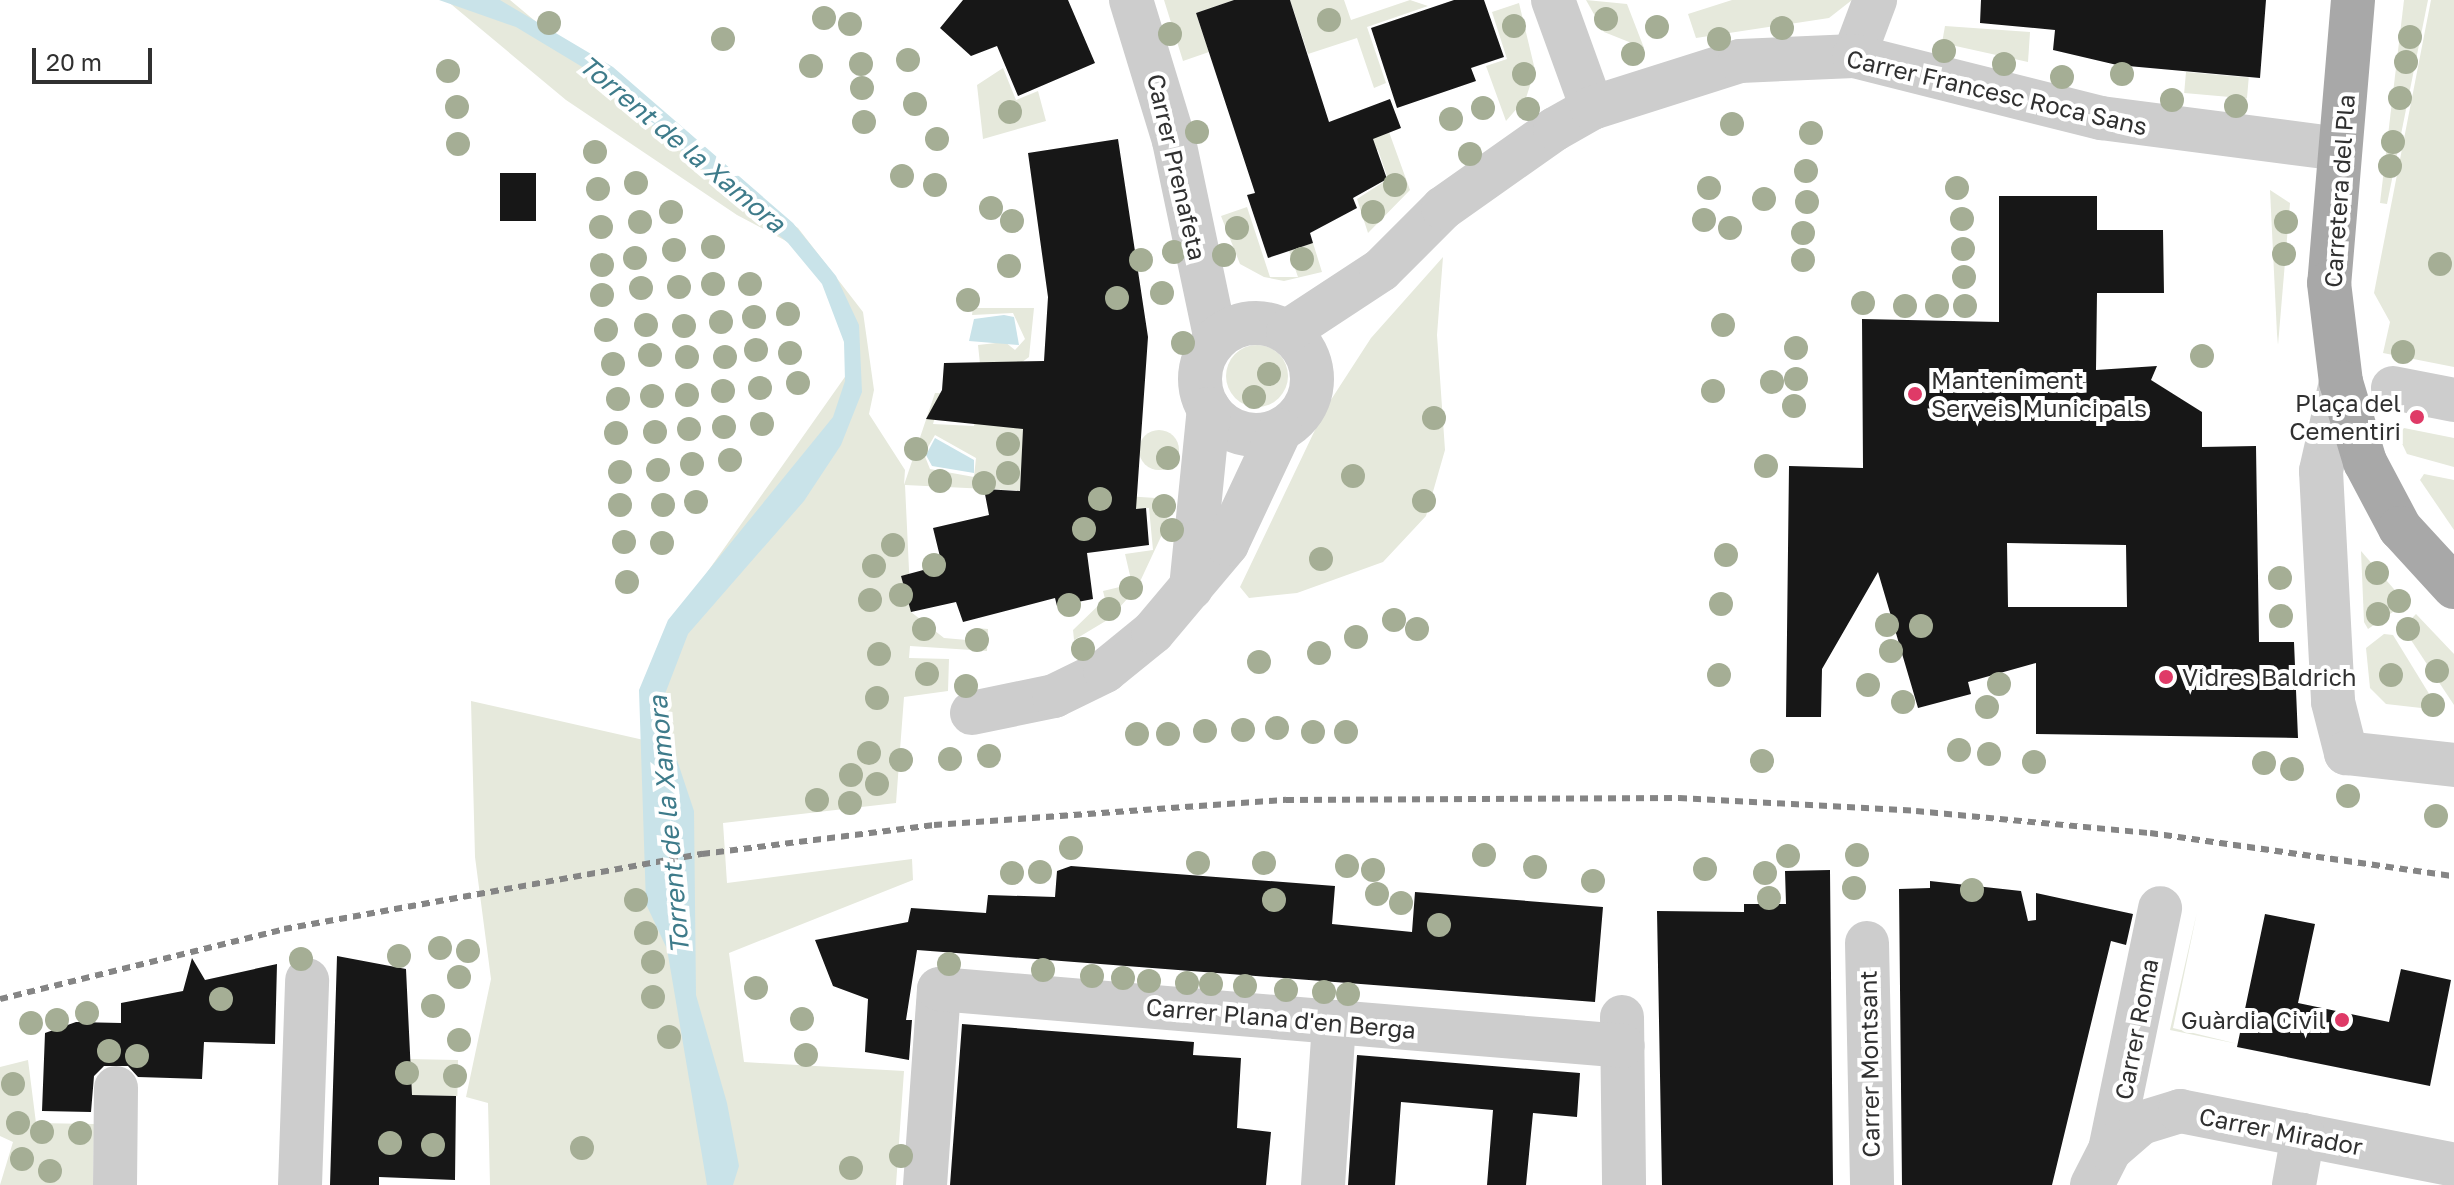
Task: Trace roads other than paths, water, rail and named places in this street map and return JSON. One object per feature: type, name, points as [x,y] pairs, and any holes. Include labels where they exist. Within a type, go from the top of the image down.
[{"type":"main road","name":"Carretera del Pla","points":[[2353,0],[2329,283],[2341,382],[2365,462],[2400,528],[2454,587]]},
{"type":"street","name":"Carrer Prenafeta","points":[[1131,0],[1174,141],[1215,336]]},
{"type":"street","points":[[1553,0],[1592,108]]},
{"type":"street","points":[[1854,56],[1875,0]]},
{"type":"street","name":"Carrer Francesc Roca Sans","points":[[1310,377],[1381,270],[1443,208],[1592,108],[1740,61],[1854,56],[2101,118],[2340,149]]},
{"type":"street","name":"Carrer Francesc Roca Sans","points":[[1288,331],[1381,270]]},
{"type":"street","points":[[972,713],[1054,696],[1105,671],[1191,588],[1227,544],[1280,431],[1307,398],[1310,377],[1301,343],[1288,331],[1247,322],[1215,336],[1204,373],[1209,409],[1191,588]]},
{"type":"street","name":"Carretera del Pla","points":[[2341,382],[2321,471],[2333,702],[2346,753],[2454,765]]},
{"type":"street","points":[[2393,388],[2454,400]]},
{"type":"street","points":[[1209,409],[1243,438],[1280,431]]},
{"type":"street","name":"Carrer Roma","points":[[2101,1168],[2160,908]]},
{"type":"street","name":"Carrer Montsant","points":[[1867,943],[1872,1185]]},
{"type":"street","points":[[300,1185],[307,980]]},
{"type":"street","name":"Carrer Plana d'en Berga","points":[[925,1185],[939,989],[1334,1023],[1623,1031],[1624,1185]]},
{"type":"street","points":[[1323,1185],[1334,1023]]},
{"type":"street","points":[[115,1185],[116,1088]]},
{"type":"street","name":"Carrer Mirador","points":[[2101,1168],[2141,1123],[2180,1111],[2454,1165]]},
{"type":"street","points":[[2294,1185],[2303,1135]]},
{"type":"water","name":"Torrent de la Xamora","points":[[439,0],[500,0],[613,67],[793,223],[836,276],[859,325],[862,392],[841,445],[804,501],[688,634],[665,694],[667,730],[694,811],[696,995],[727,1103],[739,1166],[733,1185],[707,1185],[667,949],[646,904],[639,690],[668,620],[833,417],[845,381],[844,342],[822,284],[788,243],[589,71],[516,27]]},
{"type":"water","points":[[1004,315],[1014,317],[1019,345],[969,341],[974,319]]},
{"type":"water","points":[[935,438],[974,460],[974,473],[932,466],[926,455]]},
{"type":"railway","points":[[0,999],[284,929],[702,854],[934,825],[1286,800],[1679,798],[1916,811],[2150,833],[2454,876]]},
{"type":"place","name":"Manteniment Serveis Municipals","points":[[1915,394]]},
{"type":"place","name":"Plaça del Cementiri","points":[[2417,417]]},
{"type":"place","name":"Vidres Baldrich","points":[[2166,677]]},
{"type":"place","name":"Guàrdia Civil","points":[[2342,1020]]}]
